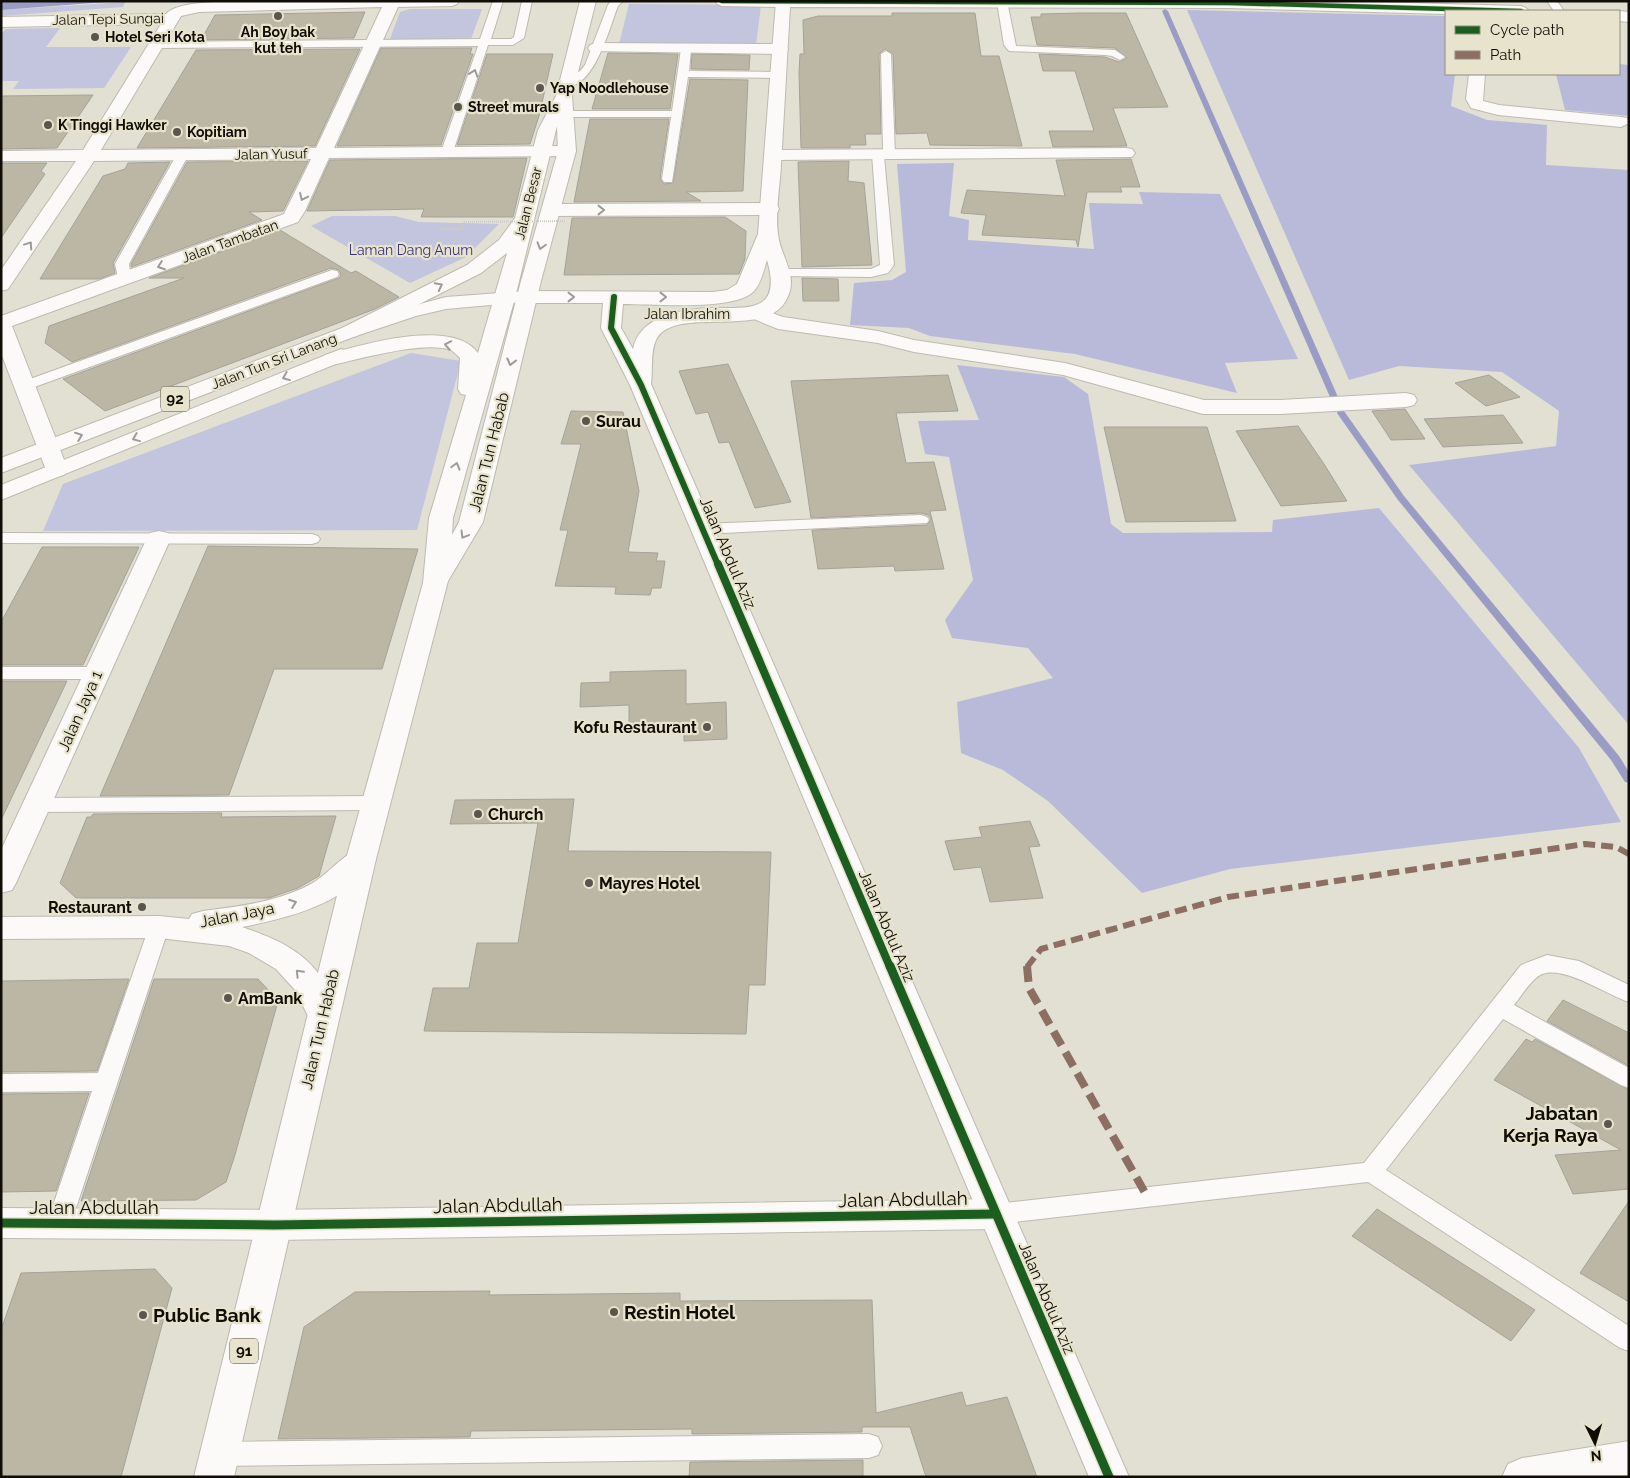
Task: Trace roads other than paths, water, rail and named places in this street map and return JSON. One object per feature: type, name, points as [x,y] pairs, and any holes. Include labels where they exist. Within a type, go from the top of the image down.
[{"type":"main road","name":"Jalan Tepi Sungai","points":[[1,22],[170,19],[178,11],[199,7],[452,1]]},
{"type":"main road","points":[[722,1],[1228,3],[1451,10]]},
{"type":"main road","name":"Jalan Besar","points":[[502,306],[541,151],[547,130],[566,89],[587,2]]},
{"type":"main road","name":"Jalan Ibrahim","points":[[525,306],[612,306],[713,298],[732,295],[746,288],[768,234],[783,2]]},
{"type":"main road","name":"Jalan Tambatan","points":[[1,324],[276,226],[291,218],[324,153],[392,3]]},
{"type":"main road","points":[[1486,10],[1499,6],[1517,10]]},
{"type":"main road","points":[[1,285],[89,155],[170,19]]},
{"type":"main road","points":[[596,48],[780,50]]},
{"type":"main road","points":[[1477,75],[1474,99],[1477,104],[1498,110],[1621,122]]},
{"type":"main road","name":"Jalan Besar","points":[[525,306],[559,215],[567,151],[566,89]]},
{"type":"main road","name":"Jalan Yusuf","points":[[1,156],[567,151]]},
{"type":"main road","points":[[774,155],[1126,153]]},
{"type":"main road","points":[[559,215],[770,210]]},
{"type":"main road","points":[[349,332],[474,269],[506,244],[524,218]]},
{"type":"main road","name":"Jalan Ibrahim","points":[[612,306],[697,315],[756,313],[773,307],[780,298],[780,273],[768,234]]},
{"type":"main road","name":"Jalan Tun Sri Lanang","points":[[1,466],[349,332],[402,314],[444,304],[479,299],[502,306]]},
{"type":"main road","name":"Jalan Tun Sri Lanang","points":[[1,493],[418,325],[466,316],[502,306],[525,306]]},
{"type":"main road","name":"Jalan Tun Habab","points":[[217,1465],[361,859],[435,583],[441,518],[502,306]]},
{"type":"main road","name":"Jalan Tun Habab","points":[[435,583],[471,522],[525,306]]},
{"type":"main road","name":"Jalan Abdul Aziz","points":[[612,306],[610,328],[641,386],[1109,1477]]},
{"type":"main road","points":[[756,313],[778,322],[878,336],[914,346],[1065,369],[1203,407],[1280,408],[1406,400]]},
{"type":"main road","points":[[641,386],[642,349],[646,336],[656,326],[697,315]]},
{"type":"main road","points":[[1,324],[56,470]]},
{"type":"main road","points":[[332,359],[410,342],[442,344],[460,348],[466,351],[471,358],[468,380],[471,413]]},
{"type":"main road","name":"Jalan Jaya 1","points":[[1,883],[159,538]]},
{"type":"main road","name":"Jalan Jaya","points":[[159,927],[269,911],[304,898],[335,882],[361,859]]},
{"type":"main road","name":"Jalan Jaya","points":[[1,928],[159,927],[232,935],[260,945],[287,961],[308,983],[323,1015]]},
{"type":"main road","name":"Jalan Abdullah","points":[[1,1223],[274,1224],[996,1214]]},
{"type":"main road","points":[[1522,1477],[1629,1459]]},
{"type":"lane","points":[[447,152],[498,1]]},
{"type":"lane","points":[[154,45],[484,42],[517,40],[527,1]]},
{"type":"lane","points":[[566,89],[590,65],[613,5],[618,1]]},
{"type":"lane","points":[[1002,2],[1009,46],[1013,49],[1105,52],[1115,53],[1120,57]]},
{"type":"lane","points":[[668,179],[686,49]]},
{"type":"lane","points":[[780,273],[871,273],[883,270],[887,265],[884,154],[886,54]]},
{"type":"lane","points":[[682,74],[778,75]]},
{"type":"lane","points":[[566,114],[677,114]]},
{"type":"lane","points":[[124,279],[122,264],[132,242],[183,154]]},
{"type":"lane","points":[[24,386],[332,274]]},
{"type":"lane","points":[[702,529],[921,520]]},
{"type":"lane","points":[[1,538],[312,539]]},
{"type":"lane","points":[[1,673],[97,673]]},
{"type":"lane","points":[[38,804],[375,803]]},
{"type":"lane","points":[[59,1223],[159,927]]},
{"type":"lane","points":[[1371,1172],[1528,971],[1547,963],[1571,968],[1629,994]]},
{"type":"lane","points":[[1498,1007],[1629,1079]]},
{"type":"lane","points":[[1,1083],[107,1082]]},
{"type":"lane","points":[[996,1214],[1371,1172],[1629,1340]]},
{"type":"lane","points":[[217,1465],[869,1446]]},
{"type":"waterway","points":[[1165,11],[1334,397]]},
{"type":"waterway","points":[[1341,413],[1401,498],[1615,758],[1629,780]]},
{"type":"place","name":"Ah Boy bak kut teh","points":[[278,16]]},
{"type":"place","name":"Hotel Seri Kota","points":[[95,37]]},
{"type":"place","name":"Yap Noodlehouse","points":[[540,88]]},
{"type":"place","name":"Street murals","points":[[458,107]]},
{"type":"place","name":"K Tinggi Hawker","points":[[48,125]]},
{"type":"place","name":"Kopitiam","points":[[177,132]]},
{"type":"place","name":"Surau","points":[[586,421]]},
{"type":"place","name":"Kofu Restaurant","points":[[707,727]]},
{"type":"place","name":"Church","points":[[478,814]]},
{"type":"place","name":"Mayres Hotel","points":[[589,883]]},
{"type":"place","name":"Restaurant","points":[[142,907]]},
{"type":"place","name":"AmBank","points":[[228,998]]},
{"type":"place","name":"Jabatan Kerja Raya","points":[[1608,1124]]},
{"type":"place","name":"Restin Hotel","points":[[614,1312]]},
{"type":"place","name":"Public Bank","points":[[143,1315]]},
{"type":"park label","name":"Laman Dang Anum","points":[[411,250]]}]
